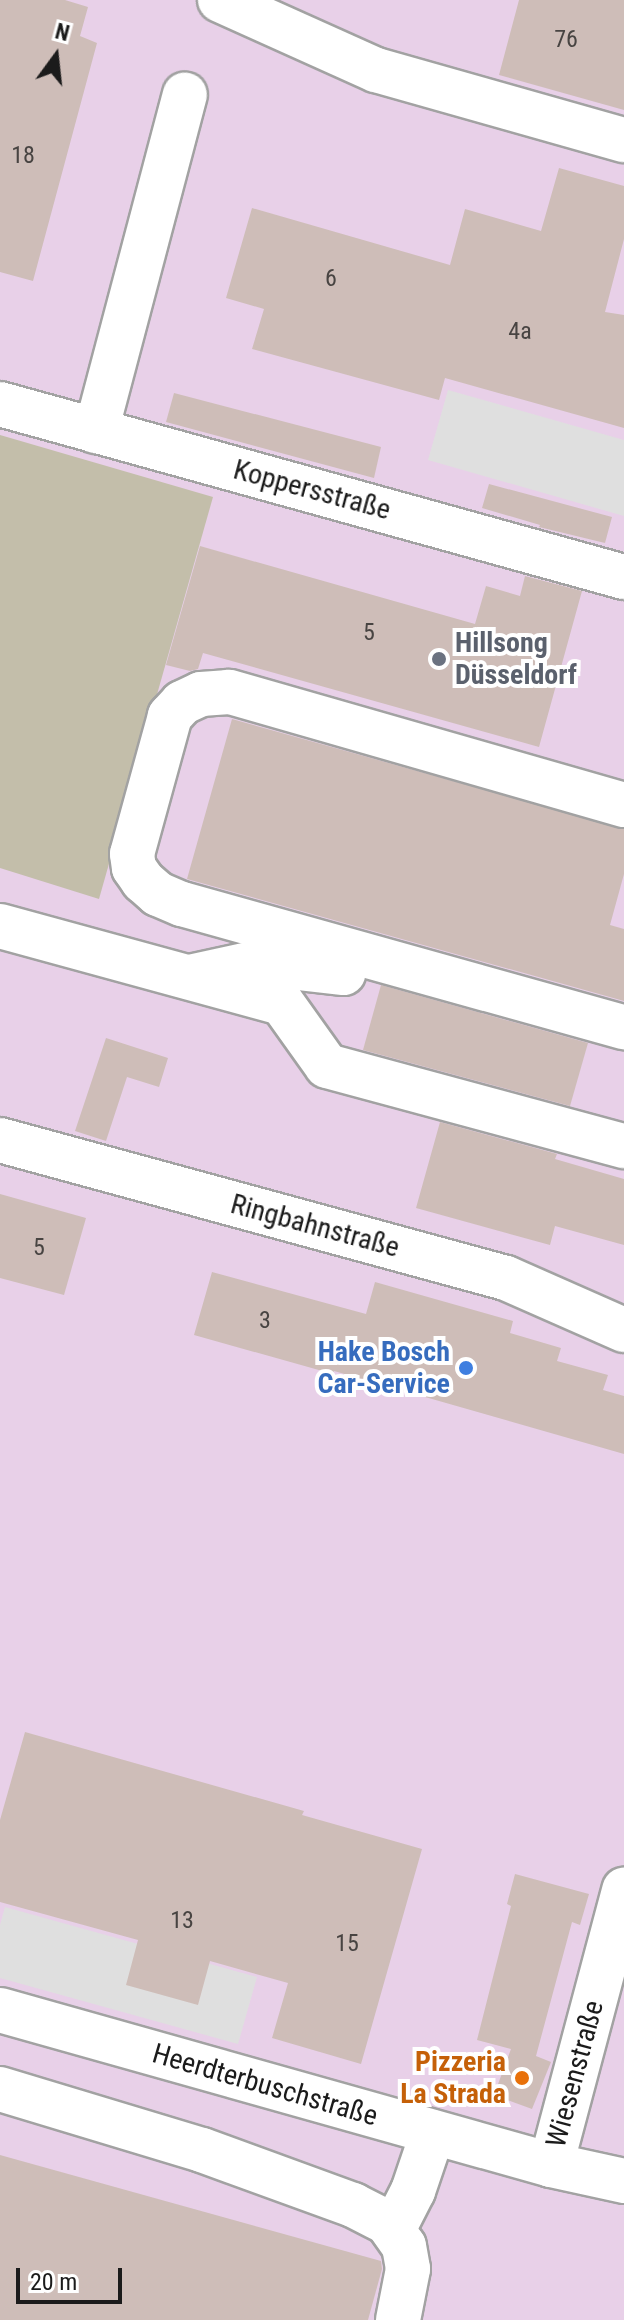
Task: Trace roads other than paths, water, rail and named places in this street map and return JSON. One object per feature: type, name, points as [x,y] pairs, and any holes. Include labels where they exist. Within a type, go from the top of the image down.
[{"type":"street","points":[[220,0],[376,70],[624,140]]},
{"type":"street","points":[[96,431],[185,95]]},
{"type":"street","name":"Koppersstraße","points":[[0,404],[624,577]]},
{"type":"street","points":[[624,805],[229,692],[201,694],[182,703],[170,716],[132,854],[134,868],[143,881],[158,894],[182,904],[624,1027]]},
{"type":"street","points":[[0,926],[282,1003],[327,1066],[624,1146]]},
{"type":"street","points":[[188,977],[254,963],[322,968],[605,1046],[624,1057]]},
{"type":"street","name":"Ringbahnstraße","points":[[0,1140],[506,1278],[624,1330]]},
{"type":"street","name":"Wiesenstraße","points":[[551,2165],[624,1890]]},
{"type":"street","name":"Heerdterbuschstraße","points":[[0,2010],[551,2165],[624,2181]]},
{"type":"street","points":[[0,2089],[202,2150],[353,2205],[387,2222],[404,2246],[408,2269],[398,2320]]},
{"type":"street","points":[[393,2230],[413,2191],[433,2132]]},
{"type":"place","name":"Hillsong Düsseldorf","points":[[439,659]]},
{"type":"place","name":"Hake Bosch Car-Service","points":[[466,1368]]},
{"type":"place","name":"Pizzeria La Strada","points":[[522,2078]]}]
